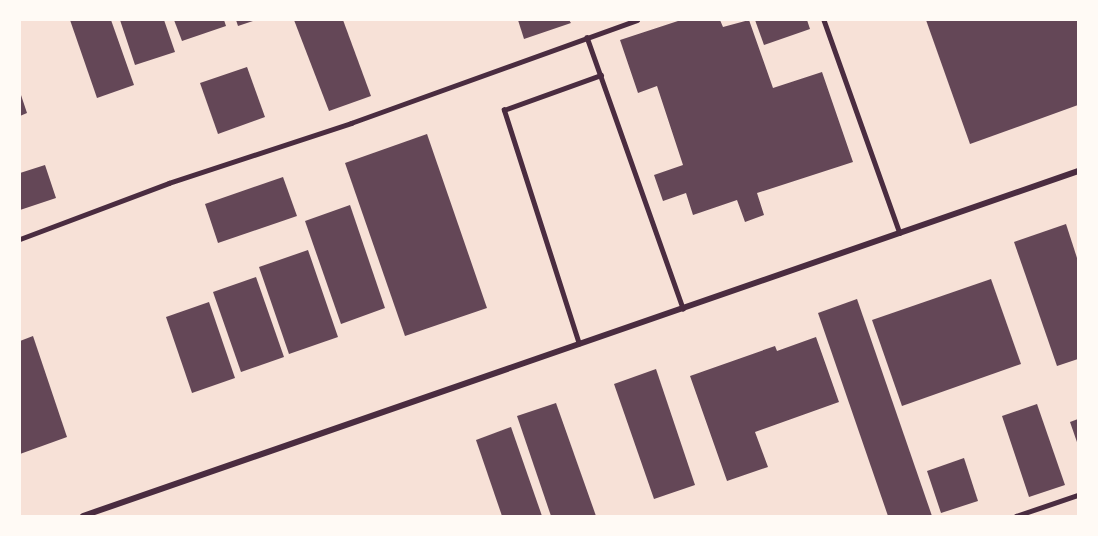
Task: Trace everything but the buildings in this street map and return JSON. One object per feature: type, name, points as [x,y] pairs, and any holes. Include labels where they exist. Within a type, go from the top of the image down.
[{"type":"street","points":[[83,516],[1078,171]]},
{"type":"lane","points":[[20,239],[169,183],[351,123],[637,20]]},
{"type":"lane","points":[[824,20],[900,233]]},
{"type":"lane","points":[[587,37],[684,308]]},
{"type":"lane","points":[[579,344],[504,110],[601,75]]},
{"type":"lane","points":[[1016,516],[1078,495]]}]
